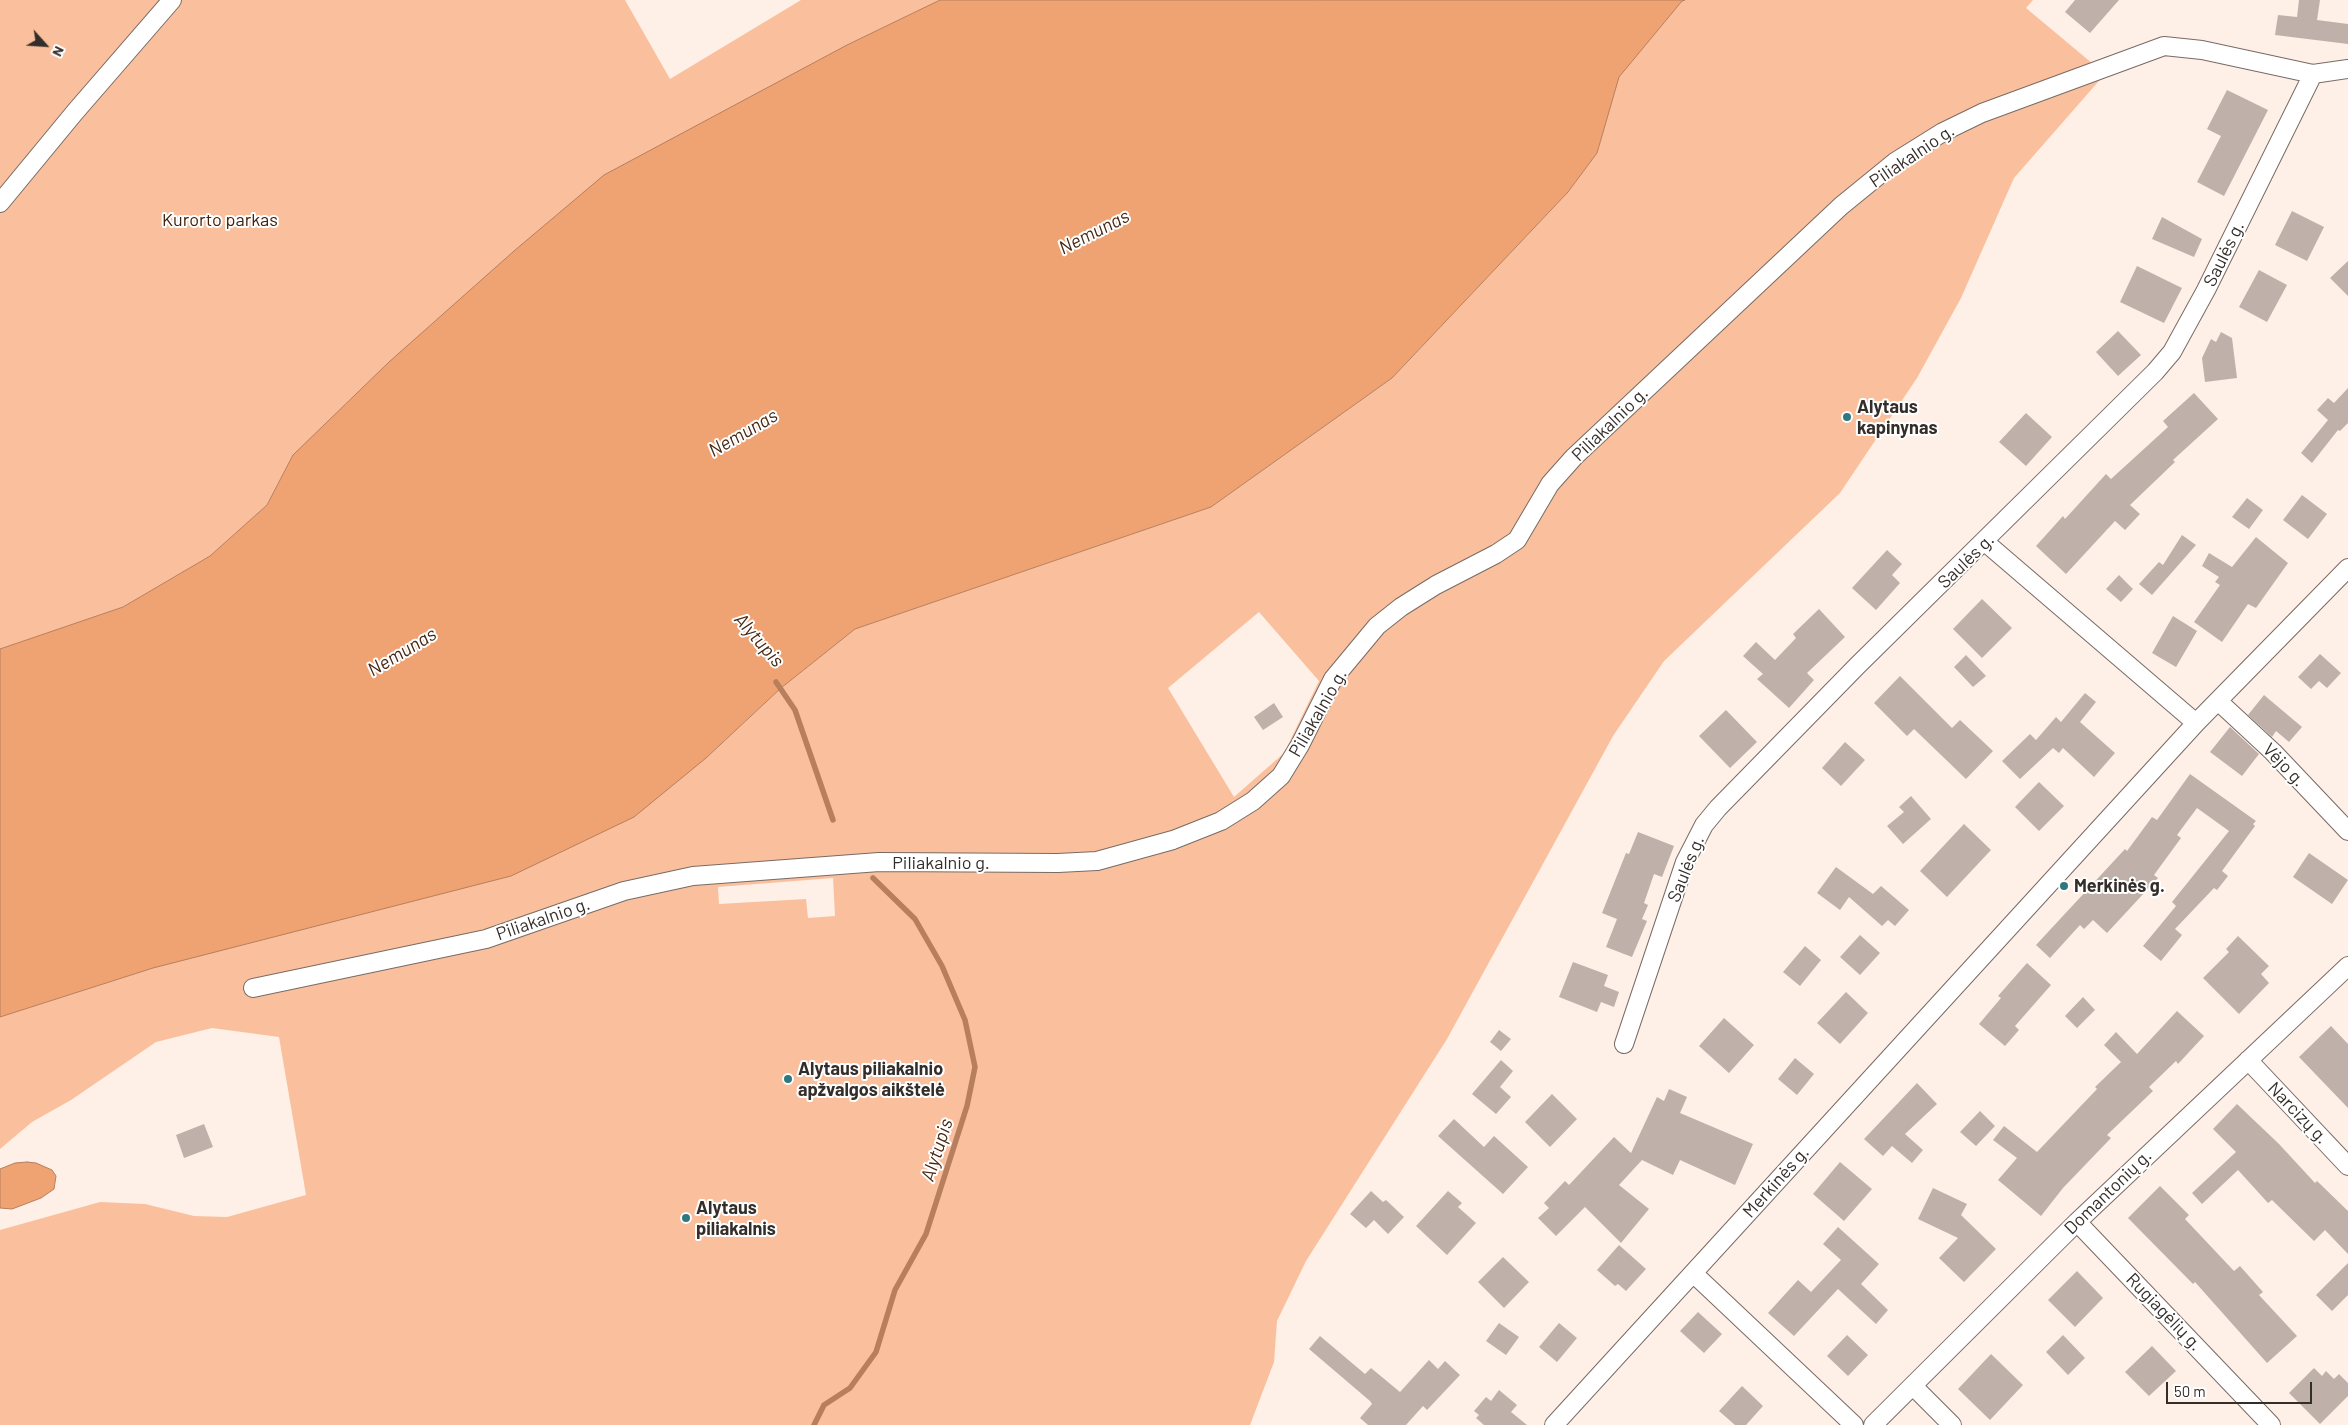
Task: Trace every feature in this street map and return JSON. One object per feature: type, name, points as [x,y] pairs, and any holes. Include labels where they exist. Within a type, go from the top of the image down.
[{"type":"street","points":[[0,203],[75,112],[172,0]]},
{"type":"street","name":"Piliakalnio g.","points":[[253,988],[486,938],[624,891],[693,876],[879,862],[1058,863],[1097,861],[1173,840],[1221,821],[1253,801],[1281,776],[1300,745],[1333,679],[1377,626],[1401,607],[1436,585],[1496,554],[1517,540],[1550,484],[1574,457],[1841,206],[1896,162],[1943,132],[1982,112],[2164,46],[2202,50],[2313,74],[2348,70]]},
{"type":"street","name":"Saulės g.","points":[[1624,1044],[1685,862],[1704,825],[1718,808],[1858,665],[1985,542],[2155,372],[2172,352],[2206,290],[2313,74]]},
{"type":"street","points":[[1985,542],[2196,723]]},
{"type":"street","name":"Merkinės g.","points":[[1554,1425],[2196,723],[2348,568]]},
{"type":"street","name":"Vėjo g.","points":[[2218,701],[2273,752],[2348,831]]},
{"type":"street","name":"Domantonių g.","points":[[1873,1425],[1914,1387],[2077,1222],[2348,966]]},
{"type":"street","name":"Narcizų g.","points":[[2248,1060],[2348,1166]]},
{"type":"street","name":"Rugiagėlių g.","points":[[2077,1222],[2271,1425]]},
{"type":"street","points":[[1693,1273],[1854,1425]]},
{"type":"street","points":[[1914,1387],[1952,1425]]},
{"type":"green space","name":"Kurorto parkas","points":[[0,0],[625,0],[670,79],[801,0],[940,0],[847,45],[293,455],[267,505],[210,556],[123,607],[0,649]]},
{"type":"green space","points":[[2033,0],[2026,8],[2105,74],[2014,178],[1961,298],[1917,378],[1840,493],[1664,661],[1613,736],[1447,1039],[1306,1261],[1277,1321],[1274,1362],[1250,1425],[0,1425],[0,1230],[100,1202],[145,1204],[194,1216],[227,1217],[306,1195],[279,1037],[212,1028],[156,1042],[71,1100],[32,1122],[0,1149],[0,1017],[153,968],[706,758],[781,688],[855,629],[1211,507],[1392,378],[1568,192],[1597,153],[1618,77],[1682,1]],"holes":[[[1259,612],[1319,681],[1284,753],[1234,797],[1168,688]],[[833,878],[835,916],[808,918],[806,899],[719,904],[718,887]]]},
{"type":"water","name":"Nemunas","points":[[940,0],[1685,0],[1682,1],[1619,77],[1597,153],[1568,192],[1392,378],[1211,507],[855,629],[781,688],[706,758],[634,817],[511,876],[153,968],[0,1017],[0,649],[123,607],[210,556],[267,505],[293,455],[389,362],[514,251],[604,175],[847,45]]},
{"type":"water","points":[[15,1163],[36,1163],[52,1170],[56,1176],[54,1189],[41,1198],[12,1209],[0,1208],[0,1169]]},
{"type":"building","points":[[2075,0],[2119,0],[2090,33],[2065,12]]},
{"type":"building","points":[[2299,0],[2320,0],[2317,20],[2348,24],[2348,44],[2275,35],[2278,15],[2297,17]]},
{"type":"building","points":[[2227,90],[2268,110],[2224,196],[2197,182],[2221,136],[2207,129]]},
{"type":"building","points":[[2292,211],[2324,227],[2307,261],[2275,245]]},
{"type":"building","points":[[2162,217],[2202,239],[2194,257],[2152,239]]},
{"type":"building","points":[[2348,261],[2348,296],[2330,278]]},
{"type":"building","points":[[2137,266],[2182,288],[2164,323],[2120,302]]},
{"type":"building","points":[[2259,270],[2287,285],[2267,322],[2239,307]]},
{"type":"building","points":[[2118,331],[2141,355],[2118,376],[2096,352]]},
{"type":"building","points":[[2221,332],[2232,338],[2237,378],[2205,382],[2202,358],[2211,339],[2216,342]]},
{"type":"building","points":[[2348,388],[2348,423],[2340,431],[2338,430],[2312,463],[2301,453],[2328,420],[2317,410],[2328,398],[2334,403]]},
{"type":"building","points":[[2194,393],[2218,419],[2173,460],[2175,462],[2130,505],[2140,514],[2125,530],[2115,521],[2066,574],[2036,546],[2063,516],[2065,519],[2106,474],[2111,479],[2168,427],[2163,421]]},
{"type":"building","points":[[2026,413],[2052,437],[2026,466],[1999,442]]},
{"type":"building","points":[[2302,495],[2327,514],[2308,539],[2283,520]]},
{"type":"building","points":[[2247,498],[2263,510],[2249,529],[2232,517]]},
{"type":"building","points":[[2182,535],[2196,545],[2152,595],[2139,584],[2159,562],[2163,565]]},
{"type":"building","points":[[2256,537],[2288,563],[2256,608],[2248,604],[2222,642],[2194,622],[2220,585],[2215,582],[2219,577],[2202,566],[2209,553],[2232,567]]},
{"type":"building","points":[[1887,550],[1902,564],[1892,575],[1900,583],[1876,610],[1852,588]]},
{"type":"building","points":[[2119,575],[2133,589],[2121,602],[2106,589]]},
{"type":"building","points":[[1982,599],[2012,628],[1982,658],[1953,629]]},
{"type":"building","points":[[1819,609],[1845,637],[1807,673],[1814,680],[1789,708],[1757,679],[1763,674],[1743,656],[1756,642],[1775,660],[1796,638],[1793,634]]},
{"type":"building","points":[[2173,616],[2197,631],[2176,667],[2152,653]]},
{"type":"building","points":[[2320,654],[2341,673],[2327,688],[2319,681],[2311,689],[2298,677]]},
{"type":"building","points":[[1966,655],[1986,676],[1973,687],[1954,667]]},
{"type":"building","points":[[1900,676],[1952,728],[1960,720],[1993,751],[1966,779],[1914,729],[1907,736],[1874,703]]},
{"type":"building","points":[[2085,693],[2096,702],[2080,722],[2115,753],[2094,777],[2063,748],[2059,753],[2053,748],[2020,779],[2002,761],[2030,734],[2036,740],[2056,717],[2061,722]]},
{"type":"building","points":[[2264,695],[2302,727],[2289,742],[2276,731],[2272,737],[2248,715]]},
{"type":"building","points":[[1274,703],[1283,717],[1263,730],[1254,717]]},
{"type":"building","points":[[1726,710],[1757,742],[1730,768],[1699,736]]},
{"type":"building","points":[[2230,727],[2259,754],[2242,776],[2210,752]]},
{"type":"building","points":[[1845,742],[1865,760],[1841,786],[1822,768]]},
{"type":"building","points":[[2190,774],[2256,821],[2253,824],[2255,826],[2222,871],[2228,876],[2217,890],[2214,888],[2175,929],[2182,935],[2161,961],[2143,946],[2176,906],[2172,902],[2229,831],[2197,808],[2177,835],[2181,838],[2154,875],[2158,878],[2107,933],[2093,920],[2084,929],[2080,925],[2050,958],[2036,945],[2125,849],[2127,851],[2152,817],[2157,820]]},
{"type":"building","points":[[2039,782],[2064,806],[2039,831],[2015,807]]},
{"type":"building","points":[[1911,796],[1931,819],[1903,844],[1887,826],[1904,812],[1899,807]]},
{"type":"building","points":[[1964,824],[1991,850],[1947,897],[1920,871]]},
{"type":"building","points":[[1638,832],[1674,846],[1662,877],[1654,874],[1644,903],[1648,905],[1642,919],[1647,921],[1632,957],[1606,947],[1617,919],[1602,913],[1626,853],[1629,854]]},
{"type":"building","points":[[2309,853],[2348,880],[2332,904],[2293,877]]},
{"type":"building","points":[[1836,867],[1873,894],[1881,886],[1909,910],[1895,926],[1888,920],[1882,926],[1849,897],[1840,910],[1817,893]]},
{"type":"building","points":[[1860,935],[1880,953],[1860,975],[1840,957]]},
{"type":"building","points":[[2238,936],[2269,966],[2261,974],[2269,983],[2239,1014],[2203,978],[2229,952],[2226,949]]},
{"type":"building","points":[[1805,946],[1821,960],[1800,986],[1783,972]]},
{"type":"building","points":[[1573,962],[1608,975],[1604,986],[1619,992],[1614,1007],[1601,1002],[1597,1012],[1559,997]]},
{"type":"building","points":[[2027,963],[2051,985],[2015,1026],[2019,1030],[2005,1046],[1979,1024],[2001,998],[1998,996]]},
{"type":"building","points":[[1846,992],[1868,1013],[1840,1044],[1817,1023]]},
{"type":"building","points":[[2083,997],[2095,1010],[2077,1028],[2065,1016]]},
{"type":"building","points":[[2177,1011],[2204,1036],[2178,1064],[2176,1061],[2149,1087],[2153,1091],[2107,1135],[2111,1138],[2063,1188],[2041,1216],[1998,1180],[2017,1158],[1993,1140],[2004,1126],[2037,1152],[2097,1089],[2095,1087],[2121,1062],[2104,1045],[2116,1032],[2137,1054]]},
{"type":"building","points":[[1724,1018],[1754,1045],[1729,1073],[1699,1046]]},
{"type":"building","points":[[2331,1026],[2348,1044],[2348,1108],[2299,1057]]},
{"type":"building","points":[[1499,1030],[1511,1039],[1501,1051],[1490,1042]]},
{"type":"building","points":[[1795,1058],[1814,1074],[1797,1095],[1778,1079]]},
{"type":"building","points":[[1501,1060],[1513,1071],[1500,1087],[1511,1097],[1496,1114],[1472,1094]]},
{"type":"building","points":[[1917,1083],[1937,1104],[1905,1134],[1923,1150],[1912,1163],[1892,1146],[1883,1156],[1864,1139]]},
{"type":"building","points":[[1669,1089],[1687,1097],[1680,1113],[1753,1144],[1735,1185],[1680,1160],[1673,1175],[1642,1160],[1619,1185],[1649,1209],[1621,1243],[1585,1207],[1556,1236],[1538,1218],[1549,1208],[1544,1203],[1565,1181],[1569,1185],[1614,1137],[1631,1153],[1657,1097],[1664,1101]]},
{"type":"building","points":[[1552,1094],[1577,1119],[1550,1147],[1525,1122]]},
{"type":"building","points":[[2237,1104],[2279,1144],[2315,1183],[2317,1181],[2348,1211],[2348,1254],[2325,1230],[2314,1241],[2272,1200],[2268,1203],[2238,1170],[2202,1204],[2192,1193],[2236,1152],[2213,1129]]},
{"type":"building","points":[[1980,1111],[1995,1126],[1976,1146],[1960,1132]]},
{"type":"building","points":[[1454,1119],[1484,1147],[1494,1136],[1528,1167],[1503,1194],[1438,1136]]},
{"type":"building","points":[[204,1124],[213,1147],[184,1158],[176,1135]]},
{"type":"building","points":[[1840,1162],[1872,1189],[1844,1221],[1813,1194]]},
{"type":"building","points":[[2160,1186],[2189,1215],[2185,1219],[2234,1271],[2240,1266],[2263,1292],[2259,1295],[2297,1336],[2267,1363],[2195,1282],[2193,1284],[2128,1218]]},
{"type":"building","points":[[1933,1188],[1967,1204],[1961,1215],[1996,1249],[1964,1282],[1939,1258],[1958,1238],[1918,1219]]},
{"type":"building","points":[[1371,1191],[1383,1202],[1386,1200],[1404,1217],[1388,1234],[1374,1220],[1366,1228],[1350,1214]]},
{"type":"building","points":[[1448,1191],[1462,1203],[1458,1207],[1476,1223],[1447,1255],[1416,1226]]},
{"type":"building","points":[[1838,1227],[1879,1264],[1861,1284],[1888,1310],[1876,1324],[1838,1289],[1794,1336],[1768,1313],[1798,1280],[1811,1292],[1841,1260],[1823,1244]]},
{"type":"building","points":[[1619,1245],[1646,1269],[1626,1291],[1618,1284],[1615,1286],[1597,1270]]},
{"type":"building","points":[[1503,1257],[1529,1282],[1504,1308],[1478,1282]]},
{"type":"building","points":[[2348,1263],[2348,1295],[2332,1311],[2316,1295]]},
{"type":"building","points":[[2077,1271],[2103,1298],[2075,1327],[2048,1300]]},
{"type":"building","points":[[1698,1312],[1722,1334],[1704,1353],[1680,1331]]},
{"type":"building","points":[[1499,1323],[1519,1337],[1506,1355],[1486,1341]]},
{"type":"building","points":[[1559,1323],[1577,1338],[1557,1362],[1539,1347]]},
{"type":"building","points":[[1847,1335],[1868,1355],[1848,1376],[1827,1356]]},
{"type":"building","points":[[2063,1335],[2085,1358],[2068,1375],[2046,1352]]},
{"type":"building","points":[[1320,1336],[1365,1374],[1371,1368],[1400,1392],[1429,1360],[1438,1369],[1445,1361],[1460,1375],[1427,1410],[1423,1406],[1406,1425],[1368,1425],[1360,1418],[1372,1404],[1370,1401],[1309,1349]]},
{"type":"building","points":[[2152,1346],[2176,1371],[2149,1396],[2125,1372]]},
{"type":"building","points":[[1991,1354],[2023,1385],[1990,1420],[1958,1389]]},
{"type":"building","points":[[2314,1368],[2322,1376],[2326,1371],[2334,1379],[2339,1374],[2348,1383],[2348,1396],[2320,1424],[2289,1393]]},
{"type":"building","points":[[1742,1386],[1763,1406],[1746,1425],[1735,1425],[1719,1411]]},
{"type":"building","points":[[1499,1390],[1517,1405],[1511,1412],[1527,1425],[1484,1425],[1476,1418],[1479,1415],[1474,1411],[1486,1397],[1491,1401]]},
{"type":"waterway","name":"Alytupis","points":[[776,682],[795,710],[833,820]]},
{"type":"waterway","name":"Alytupis","points":[[814,1425],[824,1405],[850,1388],[876,1352],[895,1290],[926,1234],[967,1106],[975,1067],[965,1020],[942,966],[915,919],[873,878]]},
{"type":"place","name":"Alytaus kapinynas","points":[[1847,417]]},
{"type":"place","name":"Merkinės g.","points":[[2064,886]]},
{"type":"place","name":"Alytaus piliakalnio apžvalgos aikštelė","points":[[788,1079]]},
{"type":"place","name":"Alytaus piliakalnis","points":[[686,1218]]}]
